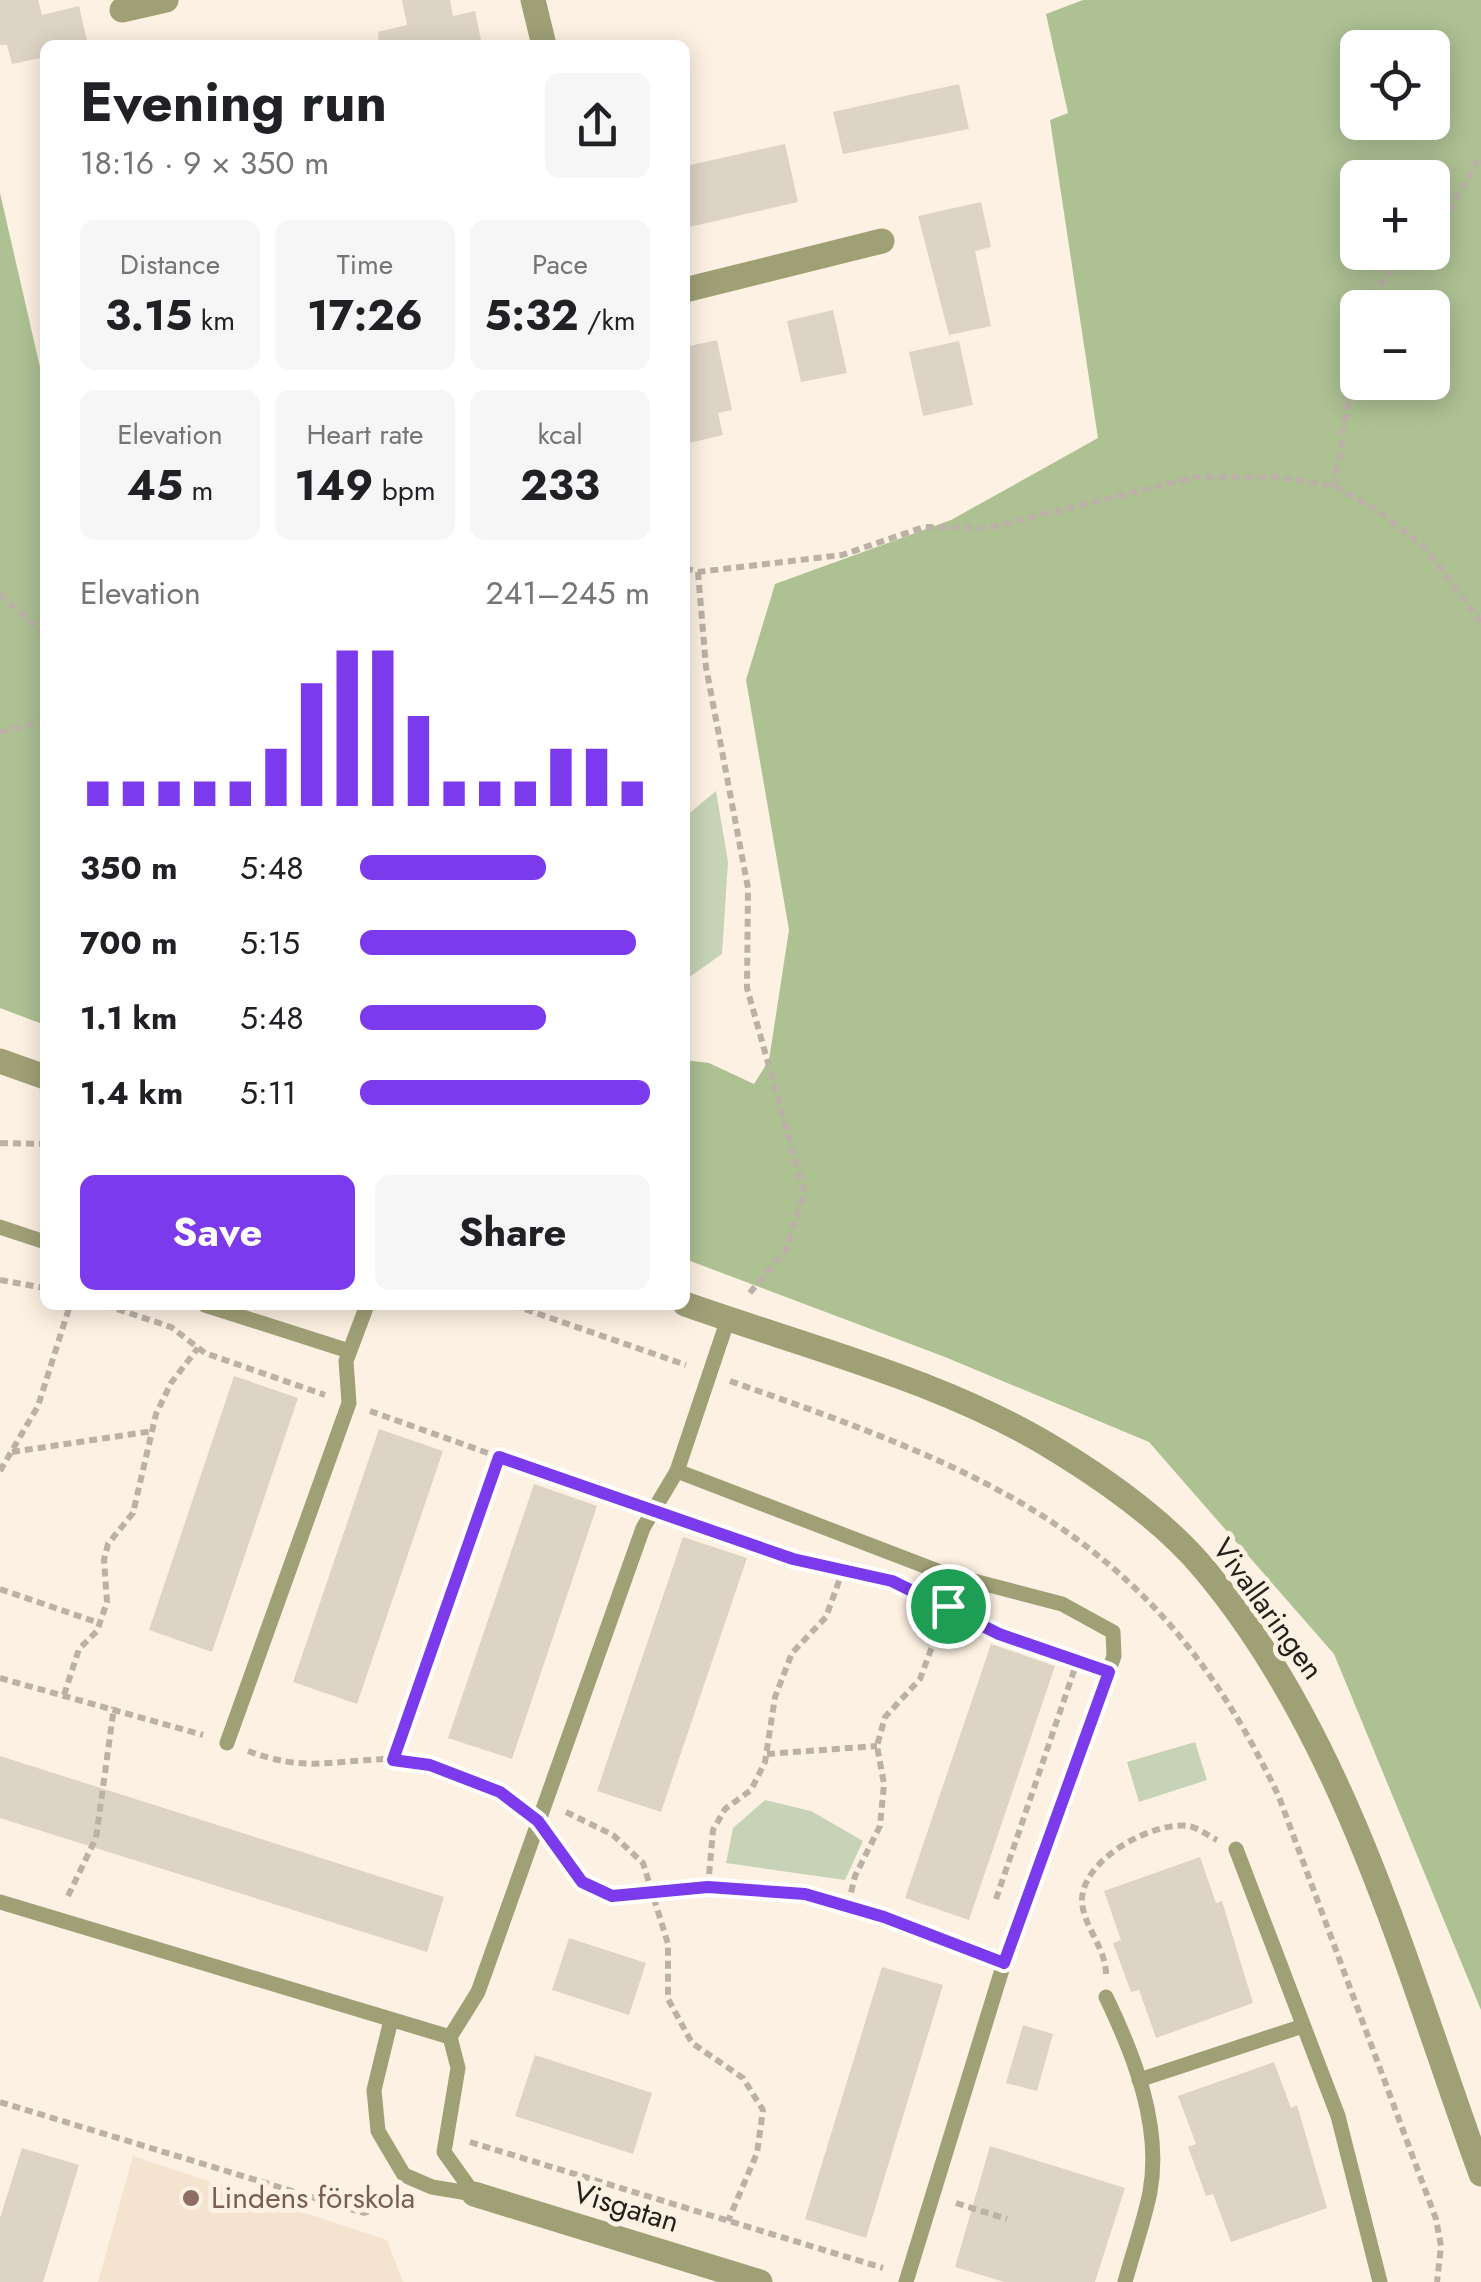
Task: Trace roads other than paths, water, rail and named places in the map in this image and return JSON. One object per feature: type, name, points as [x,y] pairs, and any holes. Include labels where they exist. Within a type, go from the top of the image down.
[{"type":"street","points":[[122,10],[166,0]]},
{"type":"street","points":[[533,0],[543,40]]},
{"type":"street","points":[[690,289],[882,241]]},
{"type":"street","points":[[0,1062],[40,1075]]},
{"type":"street","name":"Vivallaringen","points":[[690,1306],[949,1398],[1058,1451],[1150,1518],[1205,1569],[1304,1716],[1359,1839],[1481,2174]]},
{"type":"street","name":"Visgatan","points":[[474,2194],[760,2282]]},
{"type":"lane","points":[[0,1227],[40,1240]]},
{"type":"lane","points":[[222,1310],[350,1350]]},
{"type":"lane","points":[[227,1743],[349,1403],[346,1361],[365,1310]]},
{"type":"lane","points":[[474,2194],[444,2152],[458,2068],[450,2037],[478,1992],[652,1512],[676,1471],[728,1319]]},
{"type":"lane","points":[[676,1471],[943,1574],[1062,1604],[1113,1632],[1114,1656],[1109,1672],[1004,1963],[907,2279]]},
{"type":"lane","points":[[1236,1849],[1338,2116],[1380,2282]]},
{"type":"lane","points":[[0,1902],[450,2037]]},
{"type":"lane","points":[[1106,1997],[1134,2054],[1152,2163],[1150,2190],[1125,2282]]},
{"type":"lane","points":[[391,2020],[374,2090],[378,2131],[404,2175],[432,2187],[474,2194]]},
{"type":"lane","points":[[1139,2080],[1304,2026]]},
{"type":"place","name":"Lindens förskola","points":[[191,2198]]}]
